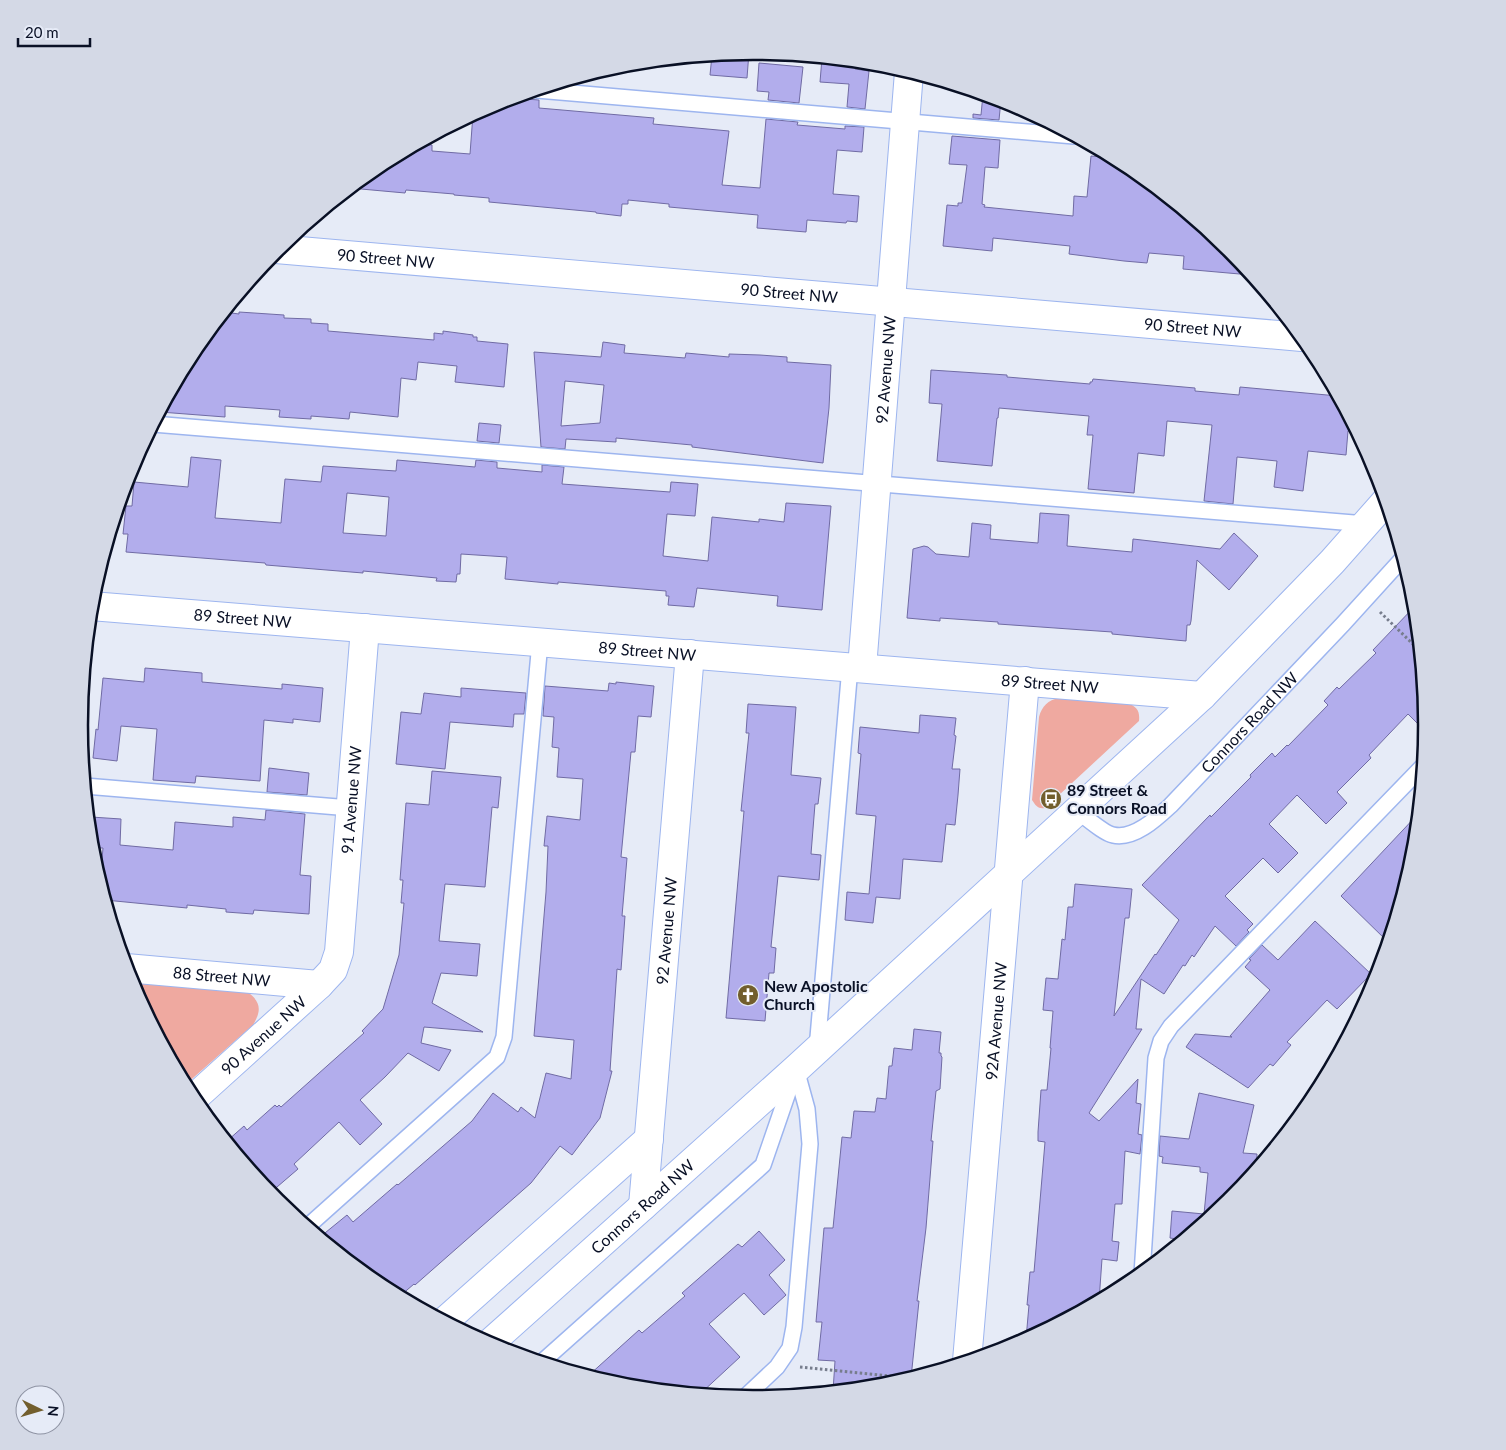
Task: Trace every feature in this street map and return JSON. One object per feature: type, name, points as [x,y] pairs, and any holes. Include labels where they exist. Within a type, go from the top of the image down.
[{"type":"street","name":"92 Avenue NW","points":[[856,667],[877,483],[908,79]]},
{"type":"street","name":"90 Street NW","points":[[288,250],[1293,337]]},
{"type":"street","name":"Connors Road NW","points":[[496,1338],[817,1050],[1202,696],[1332,562],[1381,507]]},
{"type":"street","name":"89 Street NW","points":[[99,607],[1202,696]]},
{"type":"street","name":"91 Avenue NW","points":[[326,978],[339,952],[365,628]]},
{"type":"street","name":"92 Avenue NW","points":[[643,1206],[690,654]]},
{"type":"street","name":"92A Avenue NW","points":[[968,1355],[1026,681]]},
{"type":"street","name":"88 Street NW","points":[[135,968],[326,978]]},
{"type":"street","name":"90 Avenue NW","points":[[199,1093],[326,978]]},
{"type":"street","points":[[450,1316],[649,1139]]},
{"type":"lane","points":[[552,91],[1058,135]]},
{"type":"lane","points":[[160,425],[1366,524]]},
{"type":"lane","name":"Connors Road NW","points":[[1077,810],[1113,835],[1127,834],[1144,828],[1178,798],[1337,631],[1398,564]]},
{"type":"lane","points":[[313,1223],[497,1057],[504,1037],[540,642]]},
{"type":"lane","points":[[817,1050],[856,667]]},
{"type":"lane","points":[[1143,1264],[1156,1058],[1161,1041],[1178,1019],[1416,773]]},
{"type":"lane","points":[[91,787],[350,808]]},
{"type":"lane","points":[[753,1390],[777,1367],[790,1348],[794,1327],[810,1144],[807,1109],[796,1069]]},
{"type":"lane","name":"Connors Road NW","points":[[547,1357],[763,1165],[796,1069]]},
{"type":"path","points":[[777,1367],[798,1367],[888,1376]]},
{"type":"shaded area","points":[[1059,698],[1128,703],[1137,710],[1139,721],[1045,808],[1041,808],[1032,800],[1039,717],[1046,704]]},
{"type":"shaded area","points":[[140,982],[246,991],[255,998],[259,1010],[253,1025],[191,1080],[177,1058]]},
{"type":"building","points":[[748,60],[747,78],[710,75],[711,61]]},
{"type":"building","points":[[759,63],[803,67],[799,103],[768,100],[769,92],[757,91]]},
{"type":"building","points":[[822,64],[869,71],[865,109],[847,107],[849,84],[820,82]]},
{"type":"building","points":[[528,99],[539,100],[539,108],[654,118],[653,124],[729,131],[722,185],[760,188],[766,119],[798,122],[797,125],[845,129],[845,126],[864,127],[862,152],[837,150],[833,194],[859,196],[857,222],[807,220],[806,232],[757,228],[758,215],[669,207],[669,204],[628,200],[628,204],[622,204],[621,216],[489,202],[489,198],[454,194],[406,190],[405,193],[360,189],[428,145],[432,145],[432,151],[470,154],[472,123]]},
{"type":"building","points":[[982,101],[1000,108],[999,120],[973,118],[973,114],[981,115]]},
{"type":"building","points":[[952,136],[1000,140],[998,168],[985,167],[982,204],[985,205],[984,207],[1073,216],[1074,196],[1087,197],[1091,156],[1098,157],[1158,197],[1191,225],[1241,274],[1183,269],[1184,256],[1149,253],[1147,263],[1124,261],[1069,254],[1070,246],[993,238],[992,251],[943,246],[947,205],[958,206],[958,203],[962,203],[967,165],[949,164]]},
{"type":"building","points":[[231,313],[284,315],[284,318],[311,319],[311,323],[328,324],[328,331],[434,340],[434,333],[443,334],[443,331],[473,335],[473,337],[477,337],[477,341],[508,344],[504,387],[455,382],[457,366],[418,362],[416,380],[401,378],[398,417],[350,412],[349,419],[311,416],[311,419],[279,417],[280,410],[225,406],[225,417],[166,412],[200,356]]},
{"type":"building","points":[[603,342],[625,345],[624,353],[685,358],[686,353],[729,357],[729,354],[760,355],[787,357],[787,362],[831,365],[829,408],[823,463],[692,447],[692,445],[616,438],[616,442],[566,439],[565,449],[541,447],[534,352],[601,357]],"holes":[[[565,381],[604,385],[600,423],[561,426]]]},
{"type":"building","points":[[931,370],[1007,375],[1007,377],[1090,384],[1093,379],[1195,388],[1195,391],[1239,395],[1240,387],[1330,395],[1349,431],[1346,455],[1308,451],[1303,491],[1274,487],[1277,461],[1237,457],[1233,504],[1204,501],[1212,425],[1167,421],[1164,456],[1138,453],[1134,493],[1088,489],[1093,435],[1087,435],[1089,416],[999,408],[992,466],[937,461],[942,404],[929,403]]},
{"type":"building","points":[[479,423],[501,425],[499,443],[477,441]]},
{"type":"building","points":[[191,457],[221,460],[215,518],[281,523],[285,479],[321,482],[323,466],[396,471],[397,460],[475,467],[476,460],[497,462],[497,468],[542,472],[542,465],[564,467],[562,484],[670,492],[671,482],[698,484],[695,516],[667,514],[663,556],[708,561],[712,517],[759,522],[759,519],[784,522],[786,503],[831,506],[822,610],[777,606],[778,596],[697,588],[694,607],[668,605],[669,596],[666,596],[666,591],[505,579],[507,557],[461,554],[460,574],[457,574],[456,582],[436,581],[437,578],[363,571],[363,573],[126,552],[128,534],[123,534],[126,506],[132,506],[135,482],[188,487]],"holes":[[[347,493],[389,497],[386,536],[343,533]]]},
{"type":"building","points":[[1040,513],[1069,515],[1067,546],[1132,552],[1133,539],[1220,549],[1234,533],[1258,556],[1229,590],[1197,560],[1191,621],[1190,625],[1187,625],[1186,641],[1112,634],[1112,632],[998,624],[998,622],[940,618],[940,621],[907,618],[913,549],[924,546],[936,554],[969,557],[972,523],[991,525],[990,539],[1038,543]]},
{"type":"building","points":[[1408,613],[1417,682],[1418,724],[1408,714],[1369,755],[1371,758],[1337,792],[1347,803],[1326,824],[1297,795],[1269,824],[1298,853],[1278,873],[1263,858],[1225,896],[1253,924],[1247,930],[1249,932],[1236,946],[1215,926],[1194,957],[1192,955],[1185,966],[1183,965],[1164,994],[1141,979],[1136,1029],[1142,1029],[1089,1113],[1099,1121],[1138,1079],[1136,1103],[1141,1104],[1138,1134],[1142,1135],[1140,1154],[1125,1151],[1122,1204],[1115,1204],[1112,1241],[1119,1242],[1117,1261],[1102,1259],[1100,1292],[1027,1330],[1030,1272],[1034,1272],[1045,1142],[1038,1141],[1041,1090],[1047,1090],[1051,1048],[1053,1011],[1043,1010],[1046,978],[1058,979],[1062,939],[1065,940],[1068,907],[1073,907],[1075,884],[1132,889],[1129,918],[1125,918],[1114,1016],[1179,920],[1142,885],[1210,815],[1211,817],[1251,777],[1250,775],[1272,753],[1275,757],[1288,746],[1328,705],[1324,701],[1337,687],[1339,689],[1376,653],[1373,650]]},
{"type":"building","points":[[145,668],[202,673],[202,682],[282,689],[282,684],[323,688],[320,722],[293,719],[293,723],[264,720],[260,781],[196,776],[195,783],[153,780],[157,729],[121,726],[117,761],[93,758],[103,678],[144,682]]},
{"type":"building","points":[[616,682],[654,686],[651,717],[638,716],[635,752],[631,752],[621,857],[627,858],[622,916],[625,916],[621,970],[617,969],[610,1071],[612,1071],[600,1118],[572,1155],[560,1146],[531,1183],[405,1292],[348,1253],[325,1233],[347,1215],[353,1222],[398,1185],[472,1121],[493,1093],[518,1112],[521,1107],[535,1118],[546,1073],[571,1079],[574,1040],[534,1036],[546,892],[548,846],[544,846],[547,816],[580,820],[583,779],[557,777],[559,748],[552,747],[554,717],[543,716],[545,686],[608,691],[609,683],[616,684]]},
{"type":"building","points":[[461,688],[526,693],[524,714],[514,714],[513,727],[450,722],[445,769],[396,764],[401,712],[421,714],[424,693],[461,697]]},
{"type":"building","points":[[748,704],[796,707],[791,775],[821,778],[818,804],[815,804],[811,854],[821,855],[819,880],[778,876],[771,947],[776,948],[774,973],[769,973],[765,1021],[726,1018],[744,811],[741,811],[749,733],[746,733]]},
{"type":"building","points":[[920,715],[956,718],[952,769],[960,769],[958,795],[955,825],[946,824],[942,862],[903,859],[900,899],[876,897],[873,923],[845,920],[847,892],[869,894],[876,816],[856,814],[861,754],[858,753],[860,727],[919,733]]},
{"type":"building","points":[[269,768],[309,773],[307,795],[267,792]]},
{"type":"building","points":[[432,771],[501,777],[498,808],[492,807],[485,887],[445,884],[439,941],[480,944],[477,976],[441,973],[432,1003],[483,1032],[424,1027],[421,1043],[451,1050],[439,1071],[408,1053],[360,1100],[382,1124],[360,1145],[339,1122],[294,1164],[298,1169],[276,1188],[231,1137],[244,1126],[247,1130],[275,1105],[281,1107],[364,1033],[362,1031],[383,1009],[399,955],[404,903],[401,903],[403,880],[400,880],[406,803],[429,805]]},
{"type":"building","points":[[266,810],[305,814],[300,875],[311,876],[309,914],[254,910],[253,914],[226,912],[226,909],[187,905],[187,908],[112,901],[102,859],[103,848],[100,848],[95,817],[121,819],[120,845],[173,850],[175,822],[233,827],[233,817],[265,820]]},
{"type":"building","points":[[1410,822],[1405,855],[1383,938],[1341,896]]},
{"type":"building","points":[[1315,921],[1370,973],[1368,978],[1337,1009],[1327,1000],[1287,1042],[1291,1045],[1273,1066],[1270,1064],[1248,1088],[1186,1047],[1195,1034],[1232,1037],[1230,1036],[1270,990],[1245,967],[1251,960],[1249,959],[1262,945],[1278,960]]},
{"type":"building","points":[[914,1029],[941,1032],[939,1053],[941,1053],[942,1057],[940,1089],[936,1091],[926,1228],[917,1301],[919,1301],[912,1370],[833,1385],[835,1361],[818,1360],[822,1322],[816,1322],[824,1228],[833,1228],[842,1137],[851,1138],[854,1111],[875,1112],[877,1098],[886,1099],[889,1066],[892,1066],[894,1048],[912,1050]]},
{"type":"building","points":[[1199,1093],[1254,1105],[1243,1153],[1257,1154],[1257,1159],[1204,1213],[1208,1173],[1200,1172],[1200,1167],[1162,1163],[1163,1157],[1159,1156],[1160,1136],[1189,1139]]},
{"type":"building","points":[[1172,1211],[1203,1214],[1175,1239],[1170,1238]]},
{"type":"building","points":[[759,1231],[785,1260],[769,1275],[786,1295],[764,1315],[744,1293],[709,1324],[740,1357],[706,1389],[623,1377],[594,1370],[639,1330],[642,1333],[685,1296],[682,1293],[738,1244],[742,1247]]},
{"type":"place","name":"89 Street & Connors Road","points":[[1051,799]]},
{"type":"place","name":"New Apostolic Church","points":[[748,995]]}]
